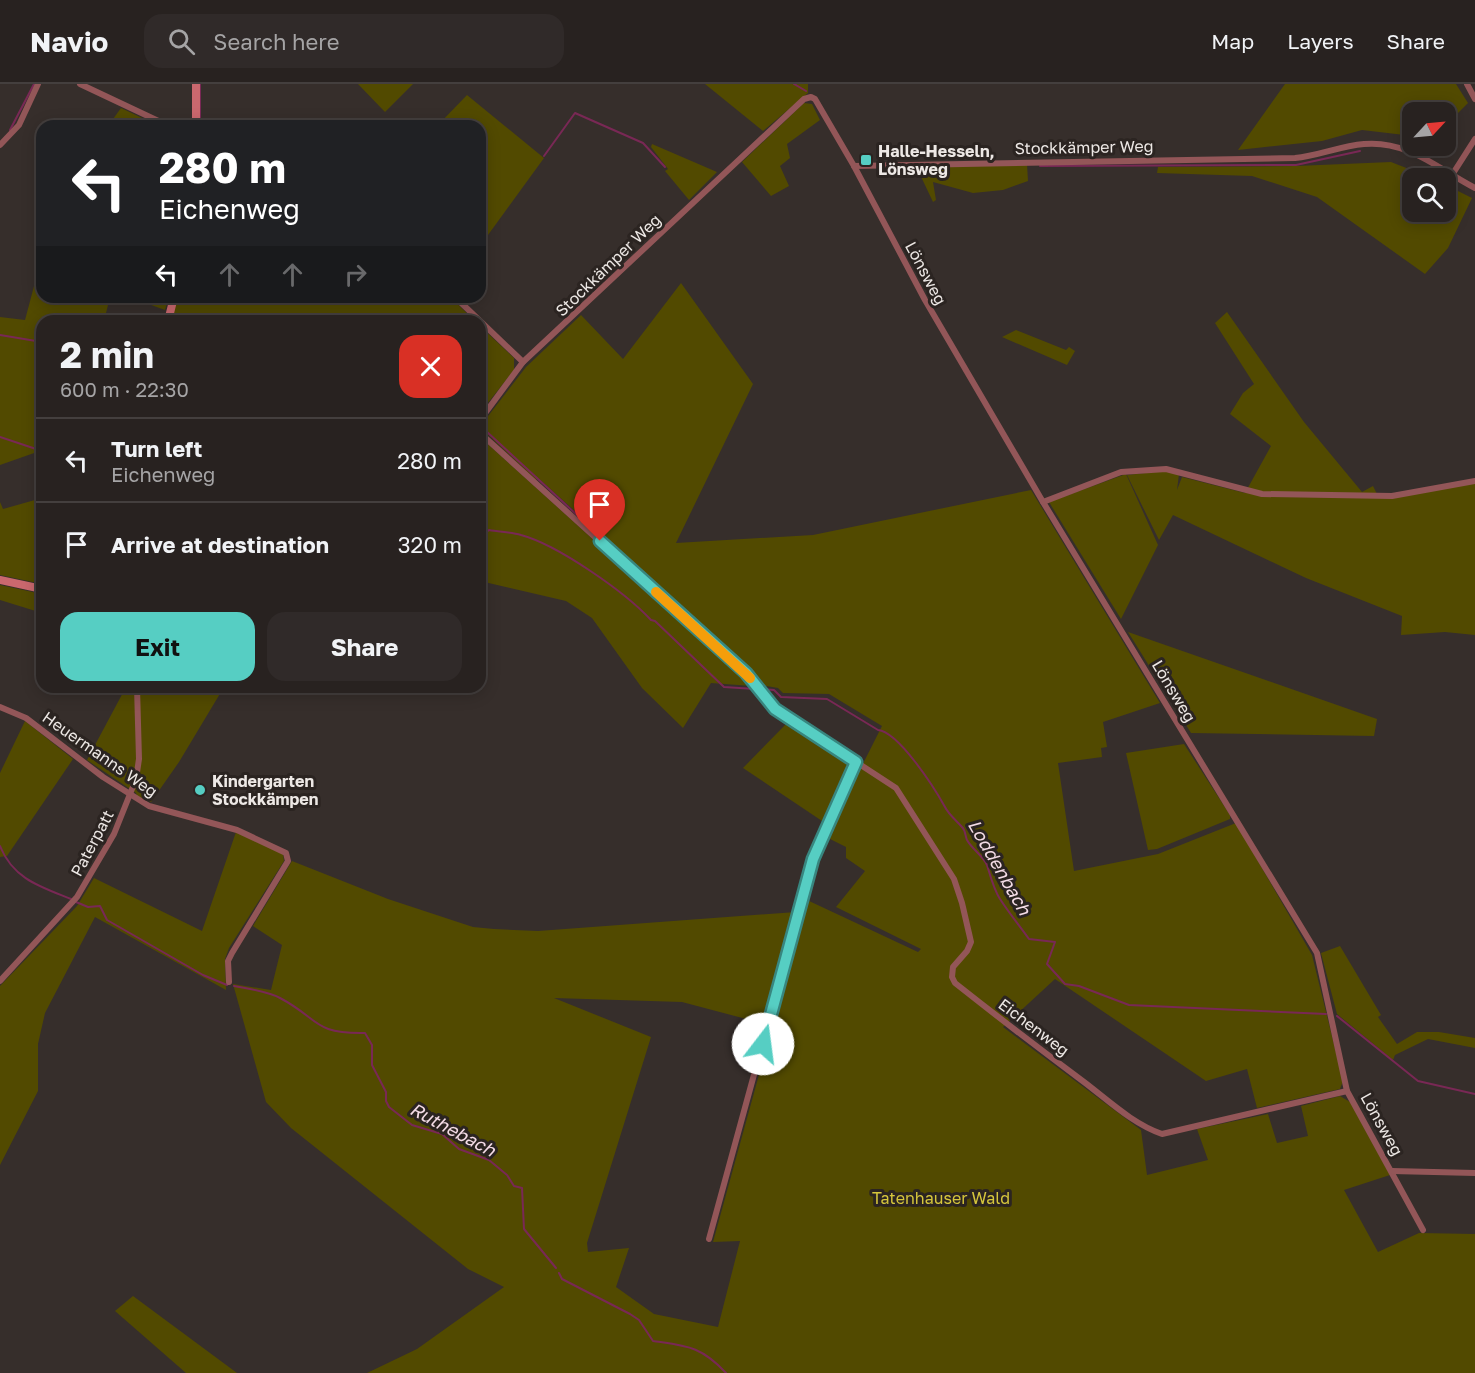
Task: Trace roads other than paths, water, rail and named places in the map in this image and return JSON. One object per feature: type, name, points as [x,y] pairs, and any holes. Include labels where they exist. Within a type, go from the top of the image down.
[{"type":"street","points":[[0,145],[19,125],[38,84]]},
{"type":"street","points":[[81,84],[156,120]]},
{"type":"street","points":[[196,84],[196,120]]},
{"type":"street","points":[[1467,84],[1475,99]]},
{"type":"street","name":"Stockkämper Weg","points":[[524,362],[804,99],[811,97],[854,166],[1295,158],[1365,144],[1398,147],[1410,151],[1440,168]]},
{"type":"street","points":[[1456,169],[1475,139]]},
{"type":"street","name":"Lönsweg","points":[[854,166],[925,300],[1043,502],[1317,953],[1347,1091],[1392,1171],[1475,1173]]},
{"type":"street","name":"Stockkämper Weg","points":[[1456,177],[1475,188]]},
{"type":"street","points":[[461,303],[474,315]]},
{"type":"street","points":[[486,326],[524,362],[486,412]]},
{"type":"street","name":"Eichenweg","points":[[486,438],[746,673],[775,709],[896,788],[954,879],[971,942],[968,951],[953,967],[952,977],[955,983],[1150,1130],[1162,1134],[1347,1091]]},
{"type":"street","points":[[1043,502],[1120,472],[1166,469],[1262,494],[1392,496],[1475,481]]},
{"type":"street","points":[[0,580],[36,588]]},
{"type":"street","name":"Paterpatt","points":[[0,981],[71,906],[114,834],[131,796],[139,759],[137,693]]},
{"type":"street","name":"Heuermanns Weg","points":[[0,706],[26,718],[131,796],[163,812],[237,830],[288,856],[288,861],[228,961],[229,982]]},
{"type":"street","points":[[709,1239],[813,859],[856,762]]},
{"type":"street","points":[[1392,1171],[1423,1230]]},
{"type":"waterway","points":[[10,130],[34,84]]},
{"type":"waterway","points":[[200,84],[200,120]]},
{"type":"waterway","points":[[794,84],[806,91]]},
{"type":"waterway","points":[[544,156],[575,113],[643,143],[665,167]]},
{"type":"waterway","points":[[1040,166],[1296,165],[1360,151]]},
{"type":"waterway","name":"Loddenbach","points":[[0,335],[36,341]]},
{"type":"waterway","points":[[486,431],[614,549]]},
{"type":"waterway","points":[[0,437],[36,449]]},
{"type":"waterway","name":"Loddenbach","points":[[486,532],[489,530],[521,535],[536,540],[572,559],[608,583],[655,621],[724,687],[755,689]]},
{"type":"waterway","name":"Loddenbach","points":[[762,689],[774,690],[781,697],[827,699],[896,740],[916,762],[949,813],[963,829],[969,843],[987,865],[1000,899],[1029,939],[1055,942],[1047,964],[1065,984],[1079,986],[1129,1005],[1326,1014]]},
{"type":"waterway","name":"Ruthebach","points":[[0,846],[12,867],[20,874],[39,886],[71,899]]},
{"type":"waterway","name":"Ruthebach","points":[[76,902],[88,907],[100,906],[107,920],[203,975],[227,985]]},
{"type":"waterway","name":"Ruthebach","points":[[234,986],[258,990],[275,996],[325,1028],[348,1033],[365,1033],[372,1045],[372,1065],[386,1092],[389,1107],[412,1125],[442,1134],[459,1149],[489,1160],[507,1175],[514,1186],[522,1188],[524,1229],[556,1268]]},
{"type":"waterway","name":"Loddenbach","points":[[1337,1016],[1418,1081],[1475,1094]]},
{"type":"waterway","name":"Ruthebach","points":[[559,1273],[562,1279],[639,1320],[653,1341],[675,1344],[701,1352],[726,1373]]},
{"type":"place","name":"Halle-Hesseln, Lönsweg","points":[[866,160]]},
{"type":"place","name":"Kindergarten Stockkämpen","points":[[200,790]]},
{"type":"park label","name":"Tatenhauser Wald","points":[[941,1198]]}]
